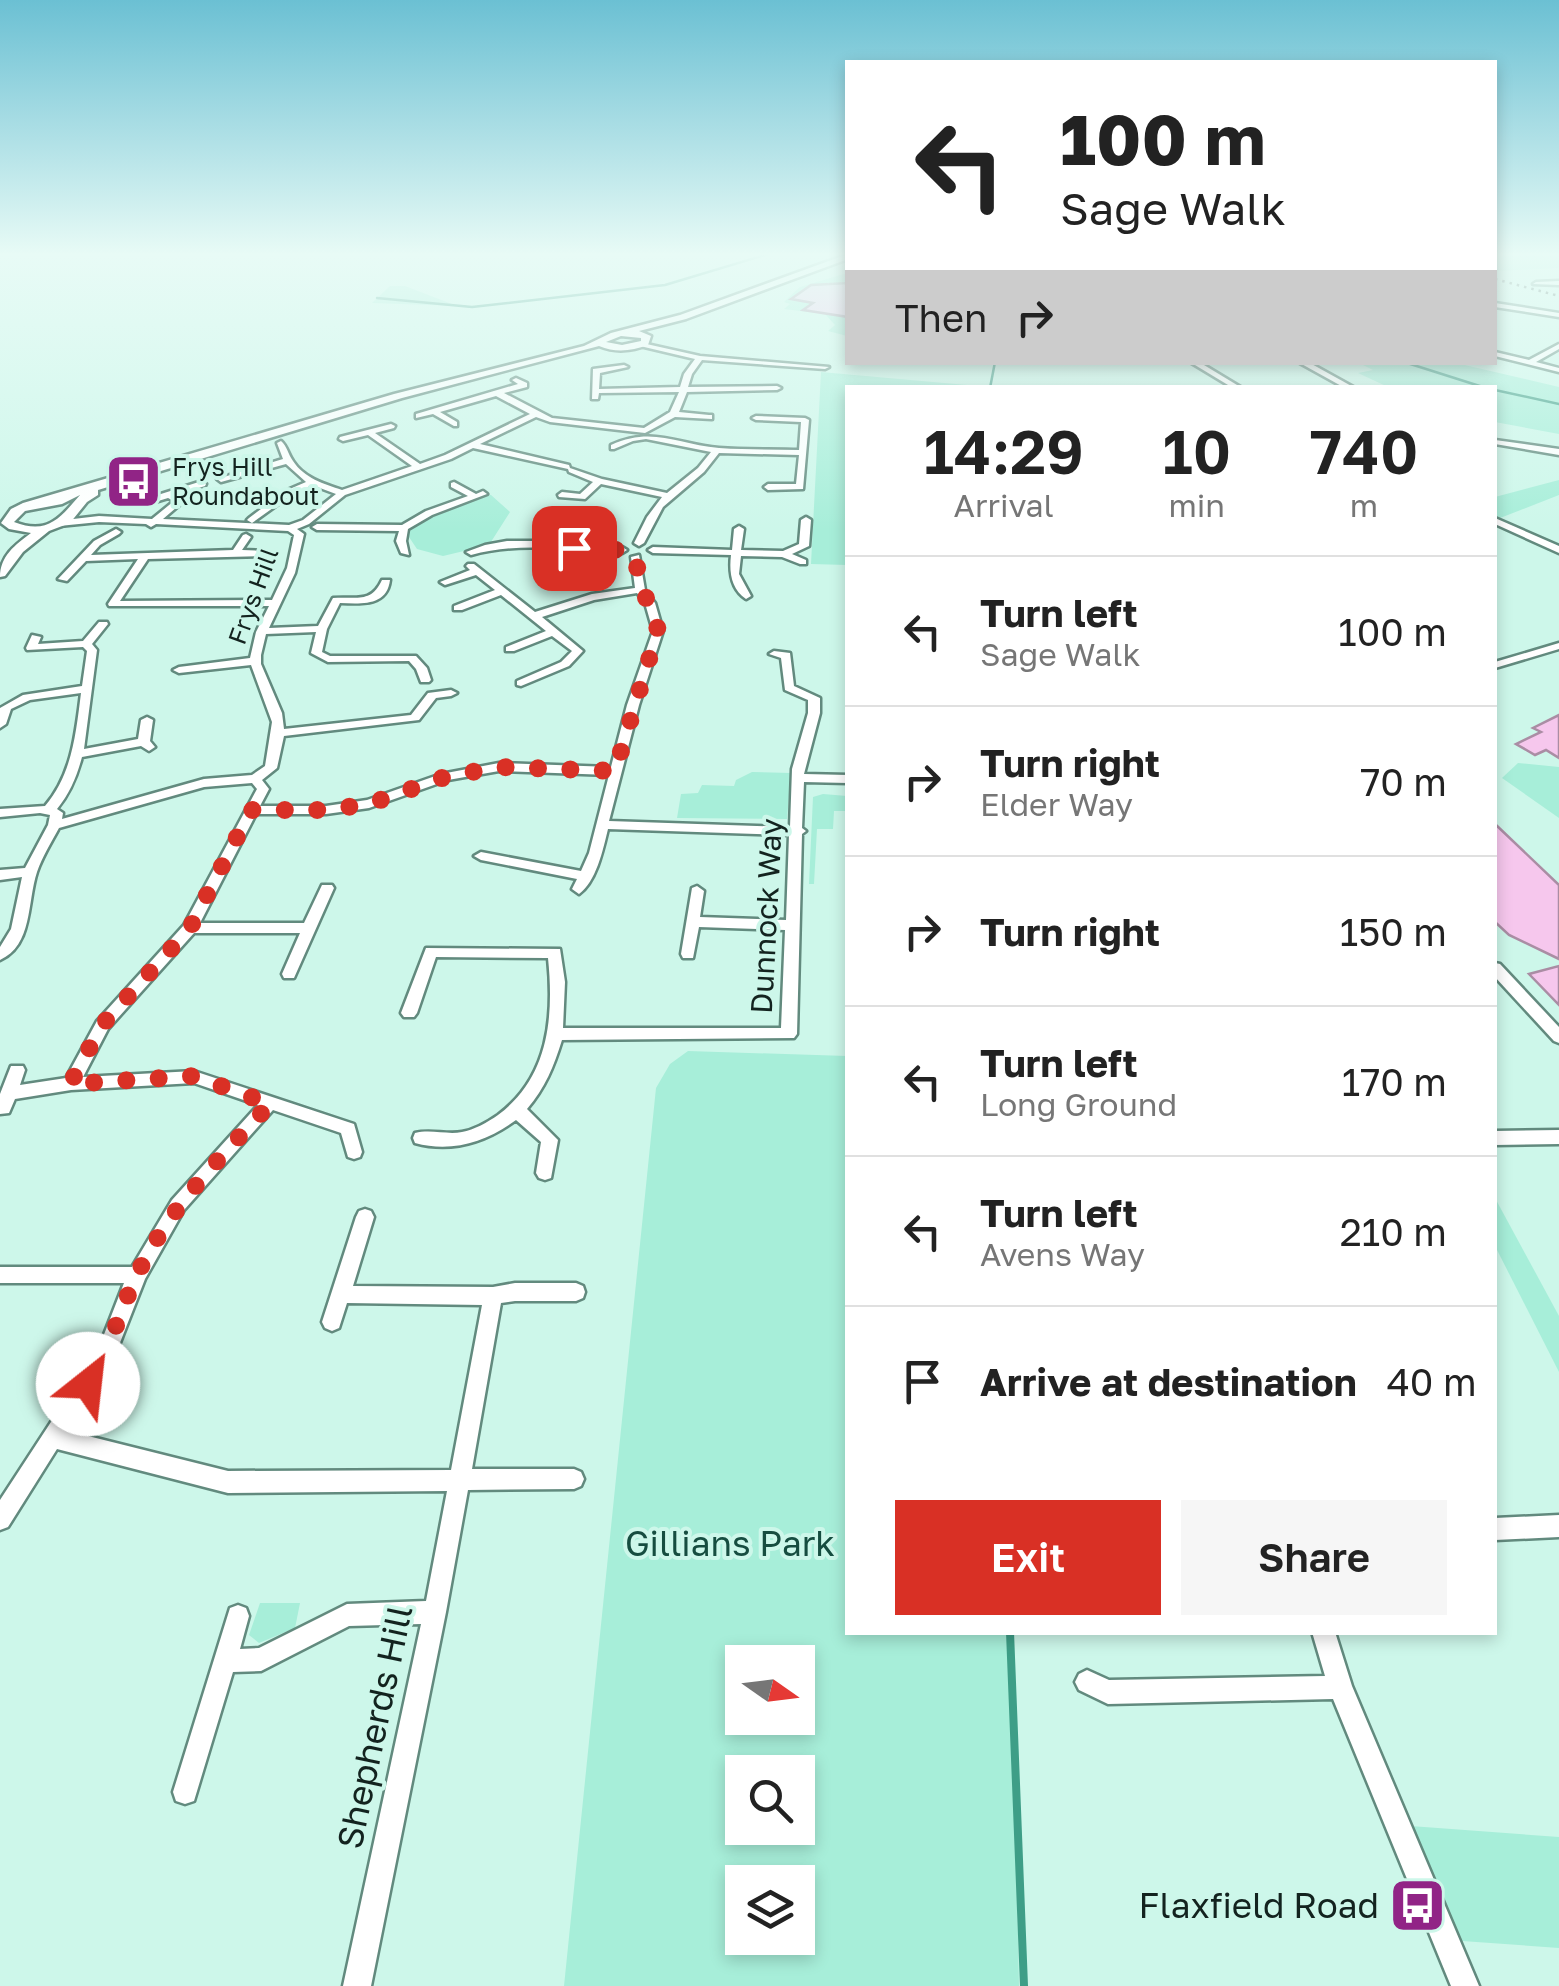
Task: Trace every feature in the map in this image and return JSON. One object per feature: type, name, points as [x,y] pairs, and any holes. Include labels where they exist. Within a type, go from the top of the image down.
[{"type":"street","points":[[54,525],[18,529],[6,523],[11,514],[44,502],[398,396],[591,345]]},
{"type":"street","points":[[606,345],[614,348]]},
{"type":"street","points":[[546,358],[628,345]]},
{"type":"street","points":[[656,345],[700,358],[824,367]]},
{"type":"street","points":[[1529,362],[1559,346]]},
{"type":"street","points":[[1497,354],[1559,370]]},
{"type":"street","points":[[646,434],[681,403],[685,376],[700,358]]},
{"type":"street","points":[[1198,365],[1234,385]]},
{"type":"street","points":[[1306,365],[1346,385]]},
{"type":"street","points":[[624,367],[596,371],[595,394],[739,388],[777,392],[781,378]]},
{"type":"street","points":[[739,369],[739,388]]},
{"type":"street","points":[[418,416],[524,384],[516,380]]},
{"type":"street","points":[[496,393],[536,414],[630,435],[646,434],[716,450],[803,453]]},
{"type":"street","points":[[434,412],[454,424]]},
{"type":"street","points":[[312,524],[342,494],[472,445],[536,414]]},
{"type":"street","points":[[673,414],[709,416]]},
{"type":"street","points":[[756,418],[805,420],[800,487],[768,487]]},
{"type":"street","points":[[343,439],[391,426]]},
{"type":"street","points":[[369,432],[417,466]]},
{"type":"street","points":[[614,447],[630,435]]},
{"type":"street","points":[[282,442],[286,461],[310,483],[342,494]]},
{"type":"street","points":[[1497,442],[1559,452]]},
{"type":"street","points":[[472,445],[668,496]]},
{"type":"street","points":[[639,543],[651,515],[668,496],[706,468],[716,450]]},
{"type":"street","points":[[221,479],[286,461]]},
{"type":"street","points":[[0,573],[18,549],[54,525],[85,496],[126,479]]},
{"type":"street","points":[[562,495],[582,497],[599,481]]},
{"type":"street","points":[[252,520],[288,493],[310,483]]},
{"type":"street","points":[[146,502],[202,484]]},
{"type":"street","points":[[294,531],[312,524],[404,528],[430,513],[479,496],[454,485]]},
{"type":"street","points":[[151,524],[180,501],[170,494]]},
{"type":"street","points":[[44,502],[62,502],[74,508]]},
{"type":"street","name":"Frys Hill","points":[[74,508],[99,520]]},
{"type":"street","name":"Frys Hill","points":[[54,525],[99,520],[294,531],[291,571],[274,603],[266,631],[257,642],[258,654],[253,661],[277,710],[281,732]]},
{"type":"street","points":[[784,554],[804,546],[806,520]]},
{"type":"street","points":[[1497,521],[1559,550]]},
{"type":"street","points":[[404,528],[401,541],[406,553]]},
{"type":"street","points":[[18,529],[18,549]]},
{"type":"street","points":[[739,529],[734,574],[746,596]]},
{"type":"street","points":[[62,579],[116,532]]},
{"type":"street","points":[[236,554],[246,537]]},
{"type":"street","points":[[622,550],[639,543],[649,544],[653,550]]},
{"type":"street","points":[[471,552],[489,546],[533,544],[622,550],[636,558]]},
{"type":"street","points":[[636,558],[653,550],[739,552],[784,554],[803,562]]},
{"type":"street","points":[[82,558],[267,554]]},
{"type":"street","points":[[86,644],[144,557]]},
{"type":"street","points":[[481,856],[581,882],[596,853],[615,771],[658,630],[650,603],[640,590],[636,558]]},
{"type":"street","points":[[445,582],[474,568],[581,650],[565,664],[522,683]]},
{"type":"street","points":[[386,582],[383,594],[374,600],[337,600],[322,629],[316,653],[328,659],[412,658],[425,680]]},
{"type":"street","points":[[458,608],[502,590]]},
{"type":"street","points":[[534,616],[592,597],[640,590]]},
{"type":"street","points":[[114,604],[274,603]]},
{"type":"street","points":[[266,631],[322,629]]},
{"type":"street","points":[[510,648],[555,631]]},
{"type":"street","points":[[31,647],[86,644],[92,650],[76,754],[62,798],[49,810]]},
{"type":"street","points":[[1497,664],[1559,646]]},
{"type":"street","name":"Dunnock Way","points":[[554,1034],[788,1034],[798,769],[814,713],[814,698],[789,688],[786,656],[774,654]]},
{"type":"street","points":[[179,670],[253,661]]},
{"type":"street","points":[[0,724],[6,707],[19,699],[85,689]]},
{"type":"street","points":[[54,825],[112,812],[198,784],[255,778],[271,768],[281,732],[416,722],[432,695],[451,693]]},
{"type":"street","points":[[76,754],[147,747],[147,720]]},
{"type":"street","points":[[251,810],[326,810],[369,804],[445,777],[499,767],[615,771]]},
{"type":"street","points":[[70,1084],[102,1025],[190,928],[262,789],[255,778]]},
{"type":"street","points":[[800,778],[845,779]]},
{"type":"street","points":[[0,812],[57,813],[30,872],[21,918],[6,952],[0,955]]},
{"type":"street","points":[[602,825],[798,832]]},
{"type":"street","points":[[0,874],[30,872]]},
{"type":"street","points":[[288,974],[327,888]]},
{"type":"street","points":[[688,954],[697,891]]},
{"type":"street","points":[[693,922],[793,925]]},
{"type":"street","points":[[190,928],[308,928]]},
{"type":"street","points":[[410,1013],[430,952],[555,953],[559,985],[554,1034],[541,1085],[519,1112],[466,1140],[422,1138]]},
{"type":"street","points":[[1497,970],[1559,1037]]},
{"type":"street","points":[[6,1101],[17,1070]]},
{"type":"street","points":[[6,1101],[70,1084],[194,1076],[348,1129],[354,1152]]},
{"type":"street","points":[[0,1519],[106,1356],[137,1276],[178,1205],[270,1104]]},
{"type":"street","points":[[519,1112],[550,1140],[544,1172]]},
{"type":"street","points":[[1497,1138],[1559,1137]]},
{"type":"street","points":[[332,1322],[365,1217]]},
{"type":"street","points":[[0,1275],[137,1276]]},
{"type":"street","points":[[340,1294],[493,1296],[576,1292]]},
{"type":"street","name":"Shepherds Hill","points":[[357,1986],[435,1612],[493,1296]]},
{"type":"street","points":[[54,1438],[228,1482],[574,1478]]},
{"type":"street","points":[[1497,1529],[1559,1526]]},
{"type":"street","points":[[224,1661],[261,1658],[347,1615],[435,1612]]},
{"type":"street","points":[[184,1792],[238,1616]]},
{"type":"street","points":[[1324,1635],[1340,1688],[1465,1986]]},
{"type":"street","points":[[1087,1682],[1108,1692],[1340,1688]]},
{"type":"green space","points":[[1363,365],[1465,365],[1559,387],[1559,434],[1497,422],[1497,385],[1384,385],[1358,373],[1373,370]]},
{"type":"green space","points":[[821,372],[967,385],[845,385],[845,565],[811,564]]},
{"type":"green space","points":[[1559,480],[1559,495],[1497,519],[1497,496]]},
{"type":"green space","points":[[483,494],[491,495],[510,512],[489,545],[443,556],[417,549],[409,537],[401,541],[404,528],[414,522]]},
{"type":"green space","points":[[1518,763],[1559,767],[1559,818],[1502,778]]},
{"type":"green space","points":[[752,772],[791,773],[787,819],[677,818],[681,794],[698,793],[702,785],[734,786],[736,780]]},
{"type":"green space","points":[[845,796],[845,811],[834,811],[833,829],[817,829],[814,884],[809,884],[813,797]]},
{"type":"green space","name":"Gillians Park","points":[[688,1051],[845,1056],[845,1635],[1012,1635],[1019,1986],[564,1986],[656,1088],[670,1064]]},
{"type":"green space","points":[[1497,1202],[1559,1316],[1559,1372],[1497,1250]]},
{"type":"green space","points":[[260,1603],[300,1603],[295,1628],[259,1643],[249,1635]]},
{"type":"green space","points":[[1397,1825],[1559,1837],[1559,1948],[1448,1940]]},
{"type":"building","points":[[1559,715],[1559,758],[1546,750],[1535,755],[1516,744],[1541,732],[1533,728]]},
{"type":"building","points":[[1497,826],[1559,885],[1559,959],[1509,935],[1497,924]]},
{"type":"building","points":[[1559,966],[1559,1005],[1529,974]]},
{"type":"waterway","points":[[991,385],[994,365]]},
{"type":"waterway","points":[[1413,365],[1477,385]]},
{"type":"waterway","points":[[1497,390],[1559,404]]},
{"type":"waterway","points":[[1010,1635],[1024,1986]]},
{"type":"place","name":"Frys Hill Roundabout","points":[[133,481]]},
{"type":"place","name":"Flaxfield Road","points":[[1418,1906]]},
{"type":"route","points":[[88,1384],[106,1356],[137,1276],[178,1205],[270,1104],[194,1076],[70,1084],[102,1025],[190,928],[251,810],[326,810],[369,804],[445,777],[499,767],[615,771],[658,630],[650,603],[640,590],[636,558],[626,556],[622,550],[574,548]]}]
